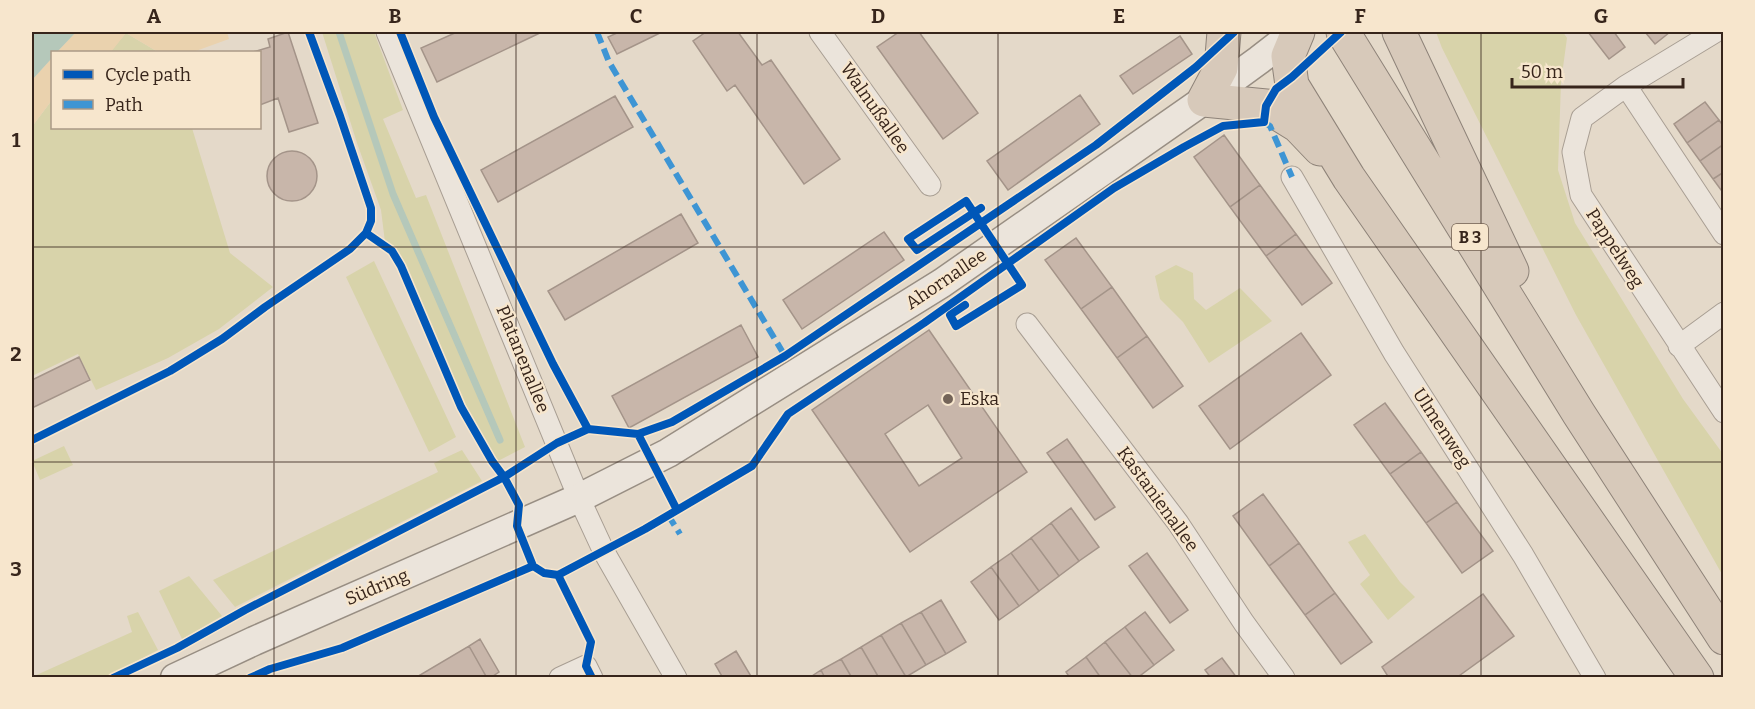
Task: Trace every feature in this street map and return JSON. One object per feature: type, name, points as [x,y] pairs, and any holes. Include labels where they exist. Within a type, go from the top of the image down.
[{"type":"highway","points":[[1224,32],[1221,68],[1204,100],[1266,106],[1298,126],[1348,178]]},
{"type":"highway","points":[[1296,32],[1288,56],[1292,85],[1348,178],[1697,678]]},
{"type":"highway","name":"B 3","points":[[1343,32],[1579,414],[1724,638]]},
{"type":"highway","points":[[1399,32],[1579,414]]},
{"type":"street","name":"Platanenallee","points":[[387,32],[579,498],[608,559],[676,678]]},
{"type":"street","name":"Ahornallee","points":[[579,498],[668,453],[942,283],[1204,100],[1296,32]]},
{"type":"street","name":"Pappelweg","points":[[1715,32],[1626,86],[1582,118],[1573,152],[1581,195],[1724,412]]},
{"type":"street","name":"Walnußallee","points":[[826,33],[930,185]]},
{"type":"street","points":[[1626,86],[1724,234]]},
{"type":"street","name":"Ulmenweg","points":[[1292,177],[1394,353],[1523,555],[1594,678]]},
{"type":"street","points":[[1679,346],[1724,314]]},
{"type":"street","name":"Kastanienallee","points":[[1027,324],[1178,523],[1244,623],[1284,678]]},
{"type":"street","name":"Südring","points":[[176,678],[254,640],[579,498]]},
{"type":"street","points":[[560,678],[586,666],[592,678]]},
{"type":"shaded area","points":[[32,32],[76,32],[58,51],[51,51],[51,59],[32,80]]},
{"type":"shaded area","points":[[322,32],[374,32],[403,110],[383,119],[416,198],[426,195],[525,447],[498,461],[463,403],[393,247],[385,242],[381,210]]},
{"type":"shaded area","points":[[1436,32],[1563,32],[1567,38],[1561,82],[1558,170],[1575,223],[1683,399],[1723,454],[1723,576],[1576,315]]},
{"type":"shaded area","points":[[126,33],[156,51],[111,51]]},
{"type":"shaded area","points":[[51,101],[51,129],[192,129],[230,253],[273,287],[219,329],[168,358],[96,390],[78,354],[32,376],[32,125]]},
{"type":"shaded area","points":[[374,261],[456,437],[429,452],[346,277]]},
{"type":"shaded area","points":[[1176,265],[1193,273],[1194,299],[1206,310],[1240,288],[1272,321],[1209,363],[1183,322],[1160,299],[1155,276]]},
{"type":"shaded area","points":[[64,446],[73,465],[40,480],[32,461]]},
{"type":"shaded area","points":[[462,450],[482,481],[235,607],[213,580],[438,472],[434,463]]},
{"type":"shaded area","points":[[1365,534],[1400,582],[1415,597],[1388,620],[1360,584],[1370,575],[1348,542]]},
{"type":"shaded area","points":[[189,576],[222,616],[182,639],[159,591]]},
{"type":"shaded area","points":[[138,612],[158,650],[106,677],[32,677],[132,632],[127,616]]},
{"type":"sand","points":[[76,32],[227,32],[229,39],[196,51],[156,51],[126,33],[112,51],[58,51]]},
{"type":"sand","points":[[51,59],[51,101],[32,125],[32,80]]},
{"type":"building","points":[[288,32],[318,123],[289,132],[278,98],[261,105],[261,51],[256,51],[270,47],[268,39]]},
{"type":"building","points":[[457,32],[542,32],[437,82],[421,48]]},
{"type":"building","points":[[619,32],[662,32],[617,54],[608,37]]},
{"type":"building","points":[[706,32],[738,32],[762,65],[771,60],[840,159],[804,184],[735,85],[727,91],[693,41]]},
{"type":"building","points":[[899,32],[919,32],[978,113],[943,139],[877,47]]},
{"type":"building","points":[[1588,32],[1614,32],[1625,47],[1609,59]]},
{"type":"building","points":[[1645,32],[1670,32],[1655,44]]},
{"type":"building","points":[[1180,36],[1192,54],[1133,94],[1120,76]]},
{"type":"building","points":[[1080,95],[1100,124],[1008,190],[987,161]]},
{"type":"building","points":[[615,96],[633,127],[498,202],[481,170]]},
{"type":"building","points":[[1705,102],[1719,120],[1687,143],[1674,124]]},
{"type":"building","points":[[1719,120],[1724,127],[1724,144],[1700,161],[1687,143]]},
{"type":"building","points":[[1224,135],[1260,185],[1230,207],[1194,157]]},
{"type":"building","points":[[1724,144],[1724,172],[1713,179],[1700,161]]},
{"type":"building","points":[[287,151],[297,151],[310,158],[317,171],[317,181],[310,194],[297,201],[287,201],[278,197],[271,190],[267,181],[267,171],[271,162],[278,155]]},
{"type":"building","points":[[1724,172],[1724,194],[1713,179]]},
{"type":"building","points":[[1260,185],[1296,234],[1266,256],[1230,207]]},
{"type":"building","points":[[681,214],[698,243],[565,320],[548,291]]},
{"type":"building","points":[[884,232],[904,260],[802,329],[783,300]]},
{"type":"building","points":[[1296,234],[1332,283],[1302,305],[1266,256]]},
{"type":"building","points":[[1076,238],[1112,287],[1081,309],[1045,260]]},
{"type":"building","points":[[1112,287],[1147,336],[1117,358],[1081,309]]},
{"type":"building","points":[[741,325],[758,357],[629,428],[612,396]]},
{"type":"building","points":[[929,330],[1027,472],[910,552],[812,410]],"holes":[[[928,405],[962,458],[919,486],[885,434]]]},
{"type":"building","points":[[1301,333],[1331,375],[1230,449],[1199,406]]},
{"type":"building","points":[[1147,336],[1183,386],[1153,408],[1117,358]]},
{"type":"building","points":[[79,357],[90,380],[32,408],[32,380]]},
{"type":"building","points":[[1385,403],[1421,452],[1390,474],[1354,425]]},
{"type":"building","points":[[1067,439],[1115,507],[1095,520],[1047,453]]},
{"type":"building","points":[[1421,452],[1457,502],[1426,523],[1390,474]]},
{"type":"building","points":[[1263,494],[1299,543],[1269,566],[1233,516]]},
{"type":"building","points":[[1457,502],[1493,551],[1462,573],[1426,523]]},
{"type":"building","points":[[1071,508],[1099,547],[1079,561],[1051,523]]},
{"type":"building","points":[[1051,523],[1079,561],[1059,576],[1031,538]]},
{"type":"building","points":[[1031,538],[1059,576],[1039,591],[1011,553]]},
{"type":"building","points":[[1299,543],[1335,593],[1305,615],[1269,566]]},
{"type":"building","points":[[1011,553],[1039,591],[1019,606],[991,567]]},
{"type":"building","points":[[1147,553],[1188,610],[1170,623],[1129,566]]},
{"type":"building","points":[[991,567],[1019,606],[999,620],[971,582]]},
{"type":"building","points":[[1335,593],[1372,642],[1341,664],[1305,615]]},
{"type":"building","points":[[1483,594],[1514,636],[1456,678],[1389,678],[1382,667]]},
{"type":"building","points":[[941,600],[966,642],[946,654],[921,612]]},
{"type":"building","points":[[921,612],[946,654],[926,665],[901,623]]},
{"type":"building","points":[[1145,612],[1174,650],[1154,665],[1125,627]]},
{"type":"building","points":[[901,623],[926,665],[906,677],[881,635]]},
{"type":"building","points":[[1125,627],[1154,665],[1137,678],[1133,678],[1105,642]]},
{"type":"building","points":[[881,635],[906,677],[879,678],[861,647]]},
{"type":"building","points":[[480,639],[499,672],[490,678],[487,678],[469,646]]},
{"type":"building","points":[[1105,642],[1133,678],[1101,678],[1086,657]]},
{"type":"building","points":[[469,646],[487,678],[415,678]]},
{"type":"building","points":[[861,647],[879,678],[852,678],[841,659]]},
{"type":"building","points":[[736,651],[752,678],[723,678],[715,664]]},
{"type":"building","points":[[1086,657],[1101,678],[1070,678],[1066,672]]},
{"type":"building","points":[[1222,658],[1237,678],[1211,678],[1205,670]]},
{"type":"building","points":[[841,659],[852,678],[825,678],[821,670]]},
{"type":"building","points":[[821,670],[825,678],[809,678]]},
{"type":"waterway","points":[[339,32],[393,194],[500,440]]},
{"type":"marked path","points":[[597,32],[609,62],[785,356]]},
{"type":"marked path","points":[[1264,122],[1270,126],[1292,177]]},
{"type":"marked path","points":[[668,515],[680,534]]},
{"type":"cycle path","points":[[32,440],[170,371],[222,339],[350,249],[366,233],[371,221],[371,208],[309,32]]},
{"type":"cycle path","points":[[400,32],[434,117],[553,364],[588,429]]},
{"type":"cycle path","points":[[113,678],[177,648],[245,610],[504,477],[557,443],[588,429],[638,434],[672,422],[785,356],[1096,145],[1196,67],[1234,32]]},
{"type":"cycle path","points":[[366,233],[392,251],[401,266],[461,407],[519,505],[517,526],[533,566],[544,573],[558,575],[645,529],[752,466],[788,414],[924,323],[1114,188],[1223,126],[1264,122],[1266,106],[1276,89],[1341,32]]},
{"type":"cycle path","points":[[965,305],[950,315],[956,326],[1022,285],[966,201],[908,239],[917,250],[981,208]]},
{"type":"cycle path","points":[[638,434],[677,510]]},
{"type":"cycle path","points":[[250,678],[270,669],[342,648],[533,566]]},
{"type":"cycle path","points":[[558,575],[591,642],[586,666],[592,678]]},
{"type":"place","name":"Eska","points":[[948,399]]}]
